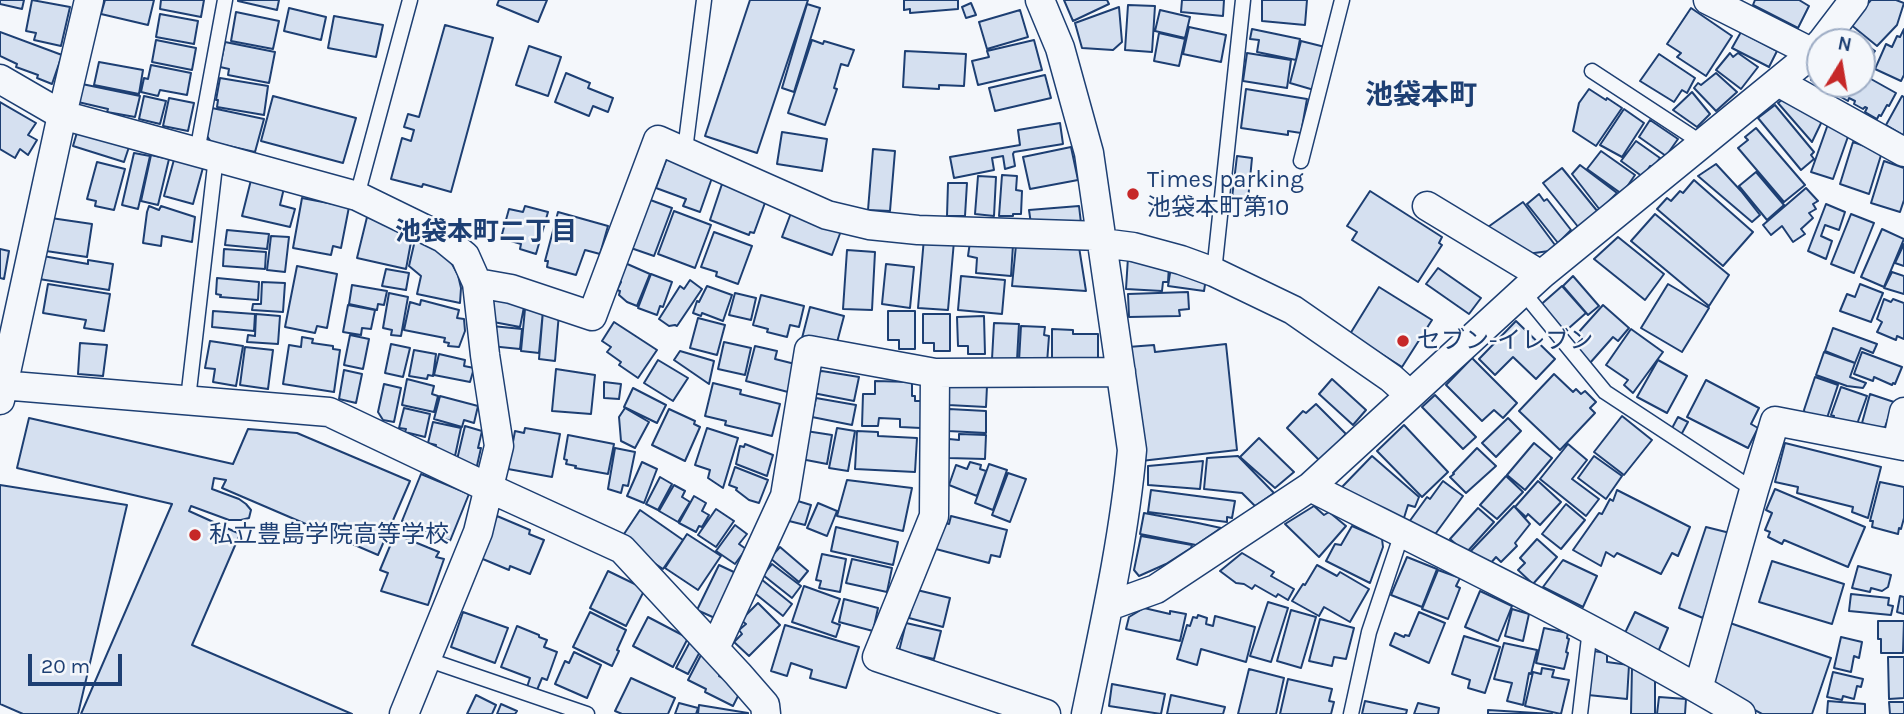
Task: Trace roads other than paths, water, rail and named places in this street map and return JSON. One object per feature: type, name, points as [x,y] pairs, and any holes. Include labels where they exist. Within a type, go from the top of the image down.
[{"type":"street","points":[[89,0],[1,390],[188,399],[329,412],[622,549],[765,705],[765,714]]},
{"type":"street","points":[[1040,0],[1060,48],[1089,153],[1132,450],[1128,497],[1086,714]]},
{"type":"street","points":[[1708,0],[1806,42]]},
{"type":"street","points":[[1833,28],[1854,0]]},
{"type":"street","points":[[1109,606],[1156,589],[1310,487],[1532,283],[1806,58]]},
{"type":"street","points":[[0,79],[62,115],[357,197],[443,238],[466,256],[477,284],[499,446],[478,532],[404,714]]},
{"type":"street","points":[[1778,82],[1904,152]]},
{"type":"street","points":[[477,284],[512,289],[592,316],[659,140],[827,215],[869,225],[1102,240],[1181,260],[1214,272],[1293,310],[1391,378],[1410,395]]},
{"type":"street","points":[[1427,206],[1532,283]]},
{"type":"street","points":[[715,648],[785,496],[809,350],[935,373],[1121,372]]},
{"type":"street","points":[[935,373],[933,516],[877,657],[1046,714]]},
{"type":"street","points":[[1698,689],[1775,421],[1900,445],[1904,412]]},
{"type":"street","points":[[1310,487],[1590,629],[1741,714]]},
{"type":"lane","points":[[188,399],[206,155],[225,0]]},
{"type":"lane","points":[[357,197],[410,0]]},
{"type":"lane","points":[[685,150],[704,0]]},
{"type":"lane","points":[[1214,272],[1243,0]]},
{"type":"lane","points":[[1301,161],[1342,0]]},
{"type":"lane","points":[[1592,71],[1702,144]]},
{"type":"lane","points":[[1532,283],[1605,393],[1754,490]]},
{"type":"lane","points":[[1351,714],[1369,632],[1402,533]]},
{"type":"lane","points":[[1580,714],[1590,629]]},
{"type":"lane","points":[[426,659],[587,714]]},
{"type":"place","name":"Times parking 池袋本町第10","points":[[1133,194]]},
{"type":"place","name":"セブン-イレブン","points":[[1403,341]]},
{"type":"place","name":"私立豊島学院高等学校","points":[[195,535]]},
{"type":"district","name":"池袋本町","points":[[1421,96]]},
{"type":"district","name":"池袋本町二丁目","points":[[486,233]]}]
